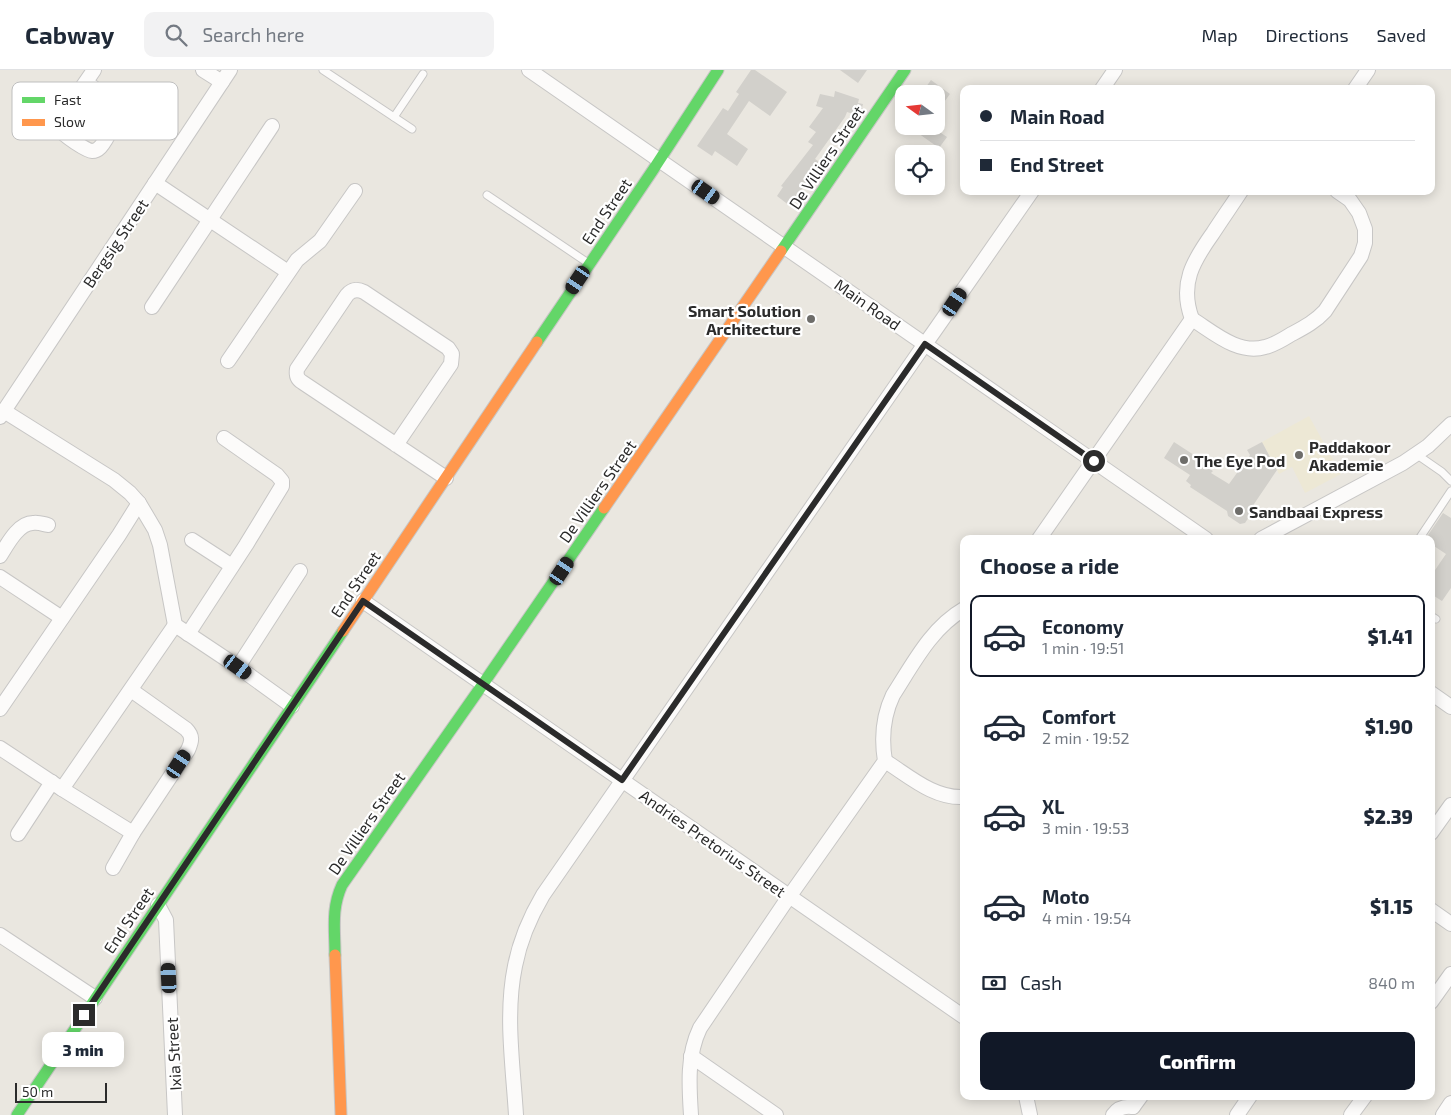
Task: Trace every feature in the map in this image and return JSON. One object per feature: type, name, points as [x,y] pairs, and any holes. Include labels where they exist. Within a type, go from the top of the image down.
[{"type":"street","points":[[86,82],[94,70]]},
{"type":"street","points":[[203,70],[222,82]]},
{"type":"street","name":"Bergsig Street","points":[[2,414],[230,70]]},
{"type":"street","name":"Main Road","points":[[529,70],[1200,535]]},
{"type":"street","name":"End Street","points":[[16,1115],[590,264],[718,70]]},
{"type":"street","name":"De Villiers Street","points":[[341,1115],[334,914],[336,898],[342,885],[484,684],[905,70]]},
{"type":"street","points":[[1105,85],[1115,70]]},
{"type":"street","points":[[1358,85],[1368,70]]},
{"type":"street","points":[[152,308],[272,126]]},
{"type":"street","points":[[73,140],[93,151],[99,149],[105,140]]},
{"type":"street","points":[[155,183],[288,272]]},
{"type":"street","points":[[228,361],[288,272],[297,260],[320,241],[355,191]]},
{"type":"street","points":[[516,1115],[510,1004],[515,966],[520,947],[526,929],[543,895],[1029,195]]},
{"type":"street","points":[[1239,195],[1200,253],[1190,272],[1186,292],[1192,319],[1234,345],[1250,349],[1270,346],[1318,318],[1325,311],[1361,256],[1365,229],[1359,213],[1350,200],[1343,195]]},
{"type":"street","points":[[396,445],[451,364],[453,357],[448,348],[364,292],[352,290],[299,366],[296,372],[297,376],[302,382],[396,445],[446,478]]},
{"type":"street","points":[[1043,535],[1192,319]]},
{"type":"street","points":[[2,414],[114,480],[130,493],[155,530],[160,545],[175,625],[292,706]]},
{"type":"street","points":[[1268,535],[1416,454],[1438,438],[1451,424]]},
{"type":"street","points":[[188,634],[280,490],[282,482],[277,475],[224,438]]},
{"type":"street","points":[[0,709],[119,535],[138,504]]},
{"type":"street","points":[[0,556],[17,532],[25,525],[31,522],[48,525]]},
{"type":"street","points":[[192,540],[232,566]]},
{"type":"street","points":[[238,667],[300,571]]},
{"type":"street","points":[[0,577],[62,618]]},
{"type":"street","name":"Andries Pretorius Street","points":[[363,601],[960,1013]]},
{"type":"street","points":[[690,1115],[689,1072],[691,1056],[700,1028],[885,761],[883,727],[888,704],[934,632],[960,611]]},
{"type":"street","points":[[18,834],[131,690],[175,625]]},
{"type":"street","points":[[113,868],[133,833],[192,742],[190,733],[186,729],[131,690]]},
{"type":"street","points":[[1435,696],[1451,707]]},
{"type":"street","points":[[0,748],[133,833]]},
{"type":"street","points":[[885,761],[932,791],[947,796],[960,796]]},
{"type":"street","points":[[1435,827],[1451,805]]},
{"type":"street","name":"Ixia Street","points":[[158,905],[166,920],[176,1115]]},
{"type":"street","points":[[1435,913],[1451,924]]},
{"type":"street","points":[[0,935],[95,998]]},
{"type":"street","points":[[1435,996],[1451,974]]},
{"type":"street","points":[[691,1056],[776,1115]]},
{"type":"street","points":[[1027,1100],[1030,1115]]},
{"type":"street","points":[[1237,1115],[1247,1100]]},
{"type":"street","points":[[1351,1115],[1362,1100]]},
{"type":"street","points":[[1443,1115],[1451,1103]]},
{"type":"street","points":[[1112,1115],[1122,1107],[1138,1106]]},
{"type":"lane","points":[[324,70],[412,129]]},
{"type":"lane","points":[[394,117],[423,74]]},
{"type":"lane","points":[[486,195],[590,264]]},
{"type":"lane","points":[[1416,454],[1442,472],[1451,481]]},
{"type":"lane","points":[[1422,535],[1451,491]]},
{"type":"shaded area","name":"Paddakoor Akademie","points":[[1309,416],[1341,474],[1305,493],[1292,467],[1279,474],[1262,442]]},
{"type":"building","points":[[751,70],[755,70],[787,92],[770,116],[749,101],[727,134],[748,149],[737,166],[715,151],[712,156],[697,146],[723,108],[728,111],[739,94],[736,92]]},
{"type":"building","points":[[840,70],[867,70],[858,83]]},
{"type":"building","points":[[931,80],[938,85],[927,85]]},
{"type":"building","points":[[945,90],[950,94],[945,101]]},
{"type":"building","points":[[835,91],[859,99],[858,103],[863,104],[862,108],[864,109],[860,116],[847,112],[815,159],[821,163],[790,206],[777,196],[783,187],[781,186],[813,145],[808,142],[816,132],[809,127],[823,108],[816,106],[820,94],[834,97]]},
{"type":"building","points":[[921,135],[944,135],[947,137],[941,145],[935,145]]},
{"type":"building","points":[[1174,442],[1194,455],[1192,458],[1213,471],[1211,473],[1229,484],[1250,455],[1247,450],[1262,442],[1277,470],[1254,504],[1255,508],[1245,523],[1240,524],[1228,516],[1227,511],[1190,487],[1191,485],[1186,481],[1190,475],[1164,458]]},
{"type":"building","points":[[1443,513],[1451,518],[1451,588],[1442,601],[1435,597],[1435,570],[1446,554],[1435,547],[1435,535],[1428,535]]},
{"type":"traffic: fast","points":[[537,342],[718,70]]},
{"type":"traffic: fast","points":[[781,251],[905,70]]},
{"type":"traffic: fast","points":[[335,955],[335,911],[342,885],[604,508]]},
{"type":"traffic: fast","points":[[17,1115],[343,631]]},
{"type":"traffic: slow","points":[[604,508],[781,251]]},
{"type":"traffic: slow","points":[[343,631],[537,342]]},
{"type":"traffic: slow","points":[[335,955],[341,1115]]},
{"type":"place","name":"Smart Solution Architecture","points":[[811,319]]},
{"type":"place","name":"Paddakoor Akademie","points":[[1299,455]]},
{"type":"place","name":"The Eye Pod","points":[[1184,460]]},
{"type":"place","name":"Sandbaai Express","points":[[1239,511]]},
{"type":"route","points":[[84,1015],[363,601],[622,780],[925,344],[1094,461]]}]
